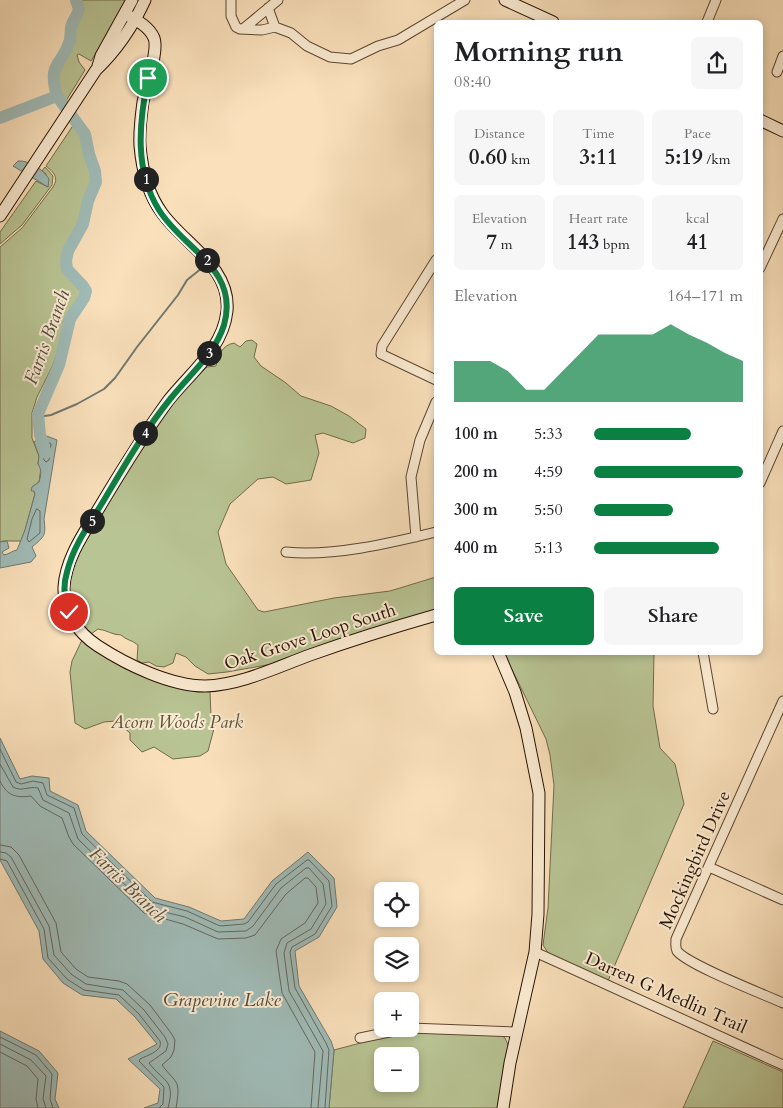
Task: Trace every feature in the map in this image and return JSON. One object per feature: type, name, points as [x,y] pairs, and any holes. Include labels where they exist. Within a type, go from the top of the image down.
[{"type":"street","points":[[130,17],[132,0]]},
{"type":"street","points":[[0,216],[96,70],[101,56],[145,0]]},
{"type":"street","points":[[231,0],[231,16],[236,27],[262,30],[275,27],[291,33],[307,46],[330,57],[351,59],[378,46],[398,40],[465,0]]},
{"type":"street","points":[[243,29],[278,0]]},
{"type":"street","points":[[505,0],[549,20]]},
{"type":"street","points":[[709,20],[716,0]]},
{"type":"street","points":[[268,8],[275,27]]},
{"type":"street","name":"Oak Grove Loop South","points":[[130,17],[151,32],[156,43],[143,103],[140,129],[140,146],[145,176],[159,210],[175,229],[204,256],[220,279],[226,296],[227,312],[218,339],[207,357],[154,421],[75,549],[66,574],[64,587],[65,600],[69,612],[83,634],[127,663],[156,675],[205,686],[245,678],[325,650],[434,616]]},
{"type":"street","points":[[777,72],[783,56]]},
{"type":"street","points":[[763,121],[783,131]]},
{"type":"street","points":[[763,262],[783,219]]},
{"type":"street","points":[[434,263],[382,346],[381,354],[434,379]]},
{"type":"street","points":[[416,537],[411,477],[420,440],[434,407]]},
{"type":"street","points":[[763,476],[783,431]]},
{"type":"street","points":[[286,552],[301,554],[353,548],[400,541],[434,532]]},
{"type":"street","points":[[499,655],[515,692],[526,728],[538,792],[538,914],[535,952],[510,1063],[503,1108]]},
{"type":"street","points":[[704,655],[713,709]]},
{"type":"street","name":"Mockingbird Drive","points":[[783,701],[676,939],[675,946],[677,950],[692,962],[783,1003]]},
{"type":"street","points":[[710,867],[783,900]]},
{"type":"street","name":"Darren G Medlin Trail","points":[[535,952],[783,1065]]},
{"type":"street","points":[[419,1028],[517,1032]]},
{"type":"street","points":[[360,1038],[374,1035]]},
{"type":"green space","points":[[76,0],[128,0],[91,61],[79,54],[77,55],[79,62],[85,70],[64,104],[57,96],[54,74],[55,66],[70,40],[73,22],[79,9]]},
{"type":"green space","points":[[76,121],[86,142],[86,156],[91,168],[93,182],[85,198],[79,226],[66,247],[62,267],[81,292],[81,297],[64,321],[63,334],[53,365],[37,397],[32,413],[32,438],[39,456],[38,464],[41,468],[39,482],[32,487],[35,494],[25,530],[21,541],[0,542],[0,247],[22,228],[53,187],[56,180],[55,175],[46,166]]},
{"type":"green space","points":[[45,167],[53,176],[52,185],[22,225],[0,244],[0,232],[36,181],[48,187],[46,174],[42,171]]},
{"type":"green space","points":[[252,340],[257,344],[254,357],[261,366],[301,396],[331,406],[349,416],[366,429],[365,438],[353,443],[323,433],[315,435],[319,453],[311,480],[286,484],[273,477],[258,479],[230,504],[218,532],[226,564],[258,610],[264,612],[334,598],[390,591],[434,578],[434,612],[331,643],[272,664],[227,672],[208,674],[195,666],[186,657],[176,653],[173,663],[164,667],[156,666],[149,662],[142,663],[137,660],[138,645],[136,643],[121,635],[98,629],[91,634],[81,622],[71,602],[69,587],[72,570],[88,535],[137,454],[163,417],[207,367],[216,366],[219,355],[226,346],[234,343],[240,347],[246,341]]},
{"type":"green space","name":"Acorn Woods Park","points":[[82,640],[118,665],[134,673],[177,687],[210,692],[211,716],[215,725],[208,751],[200,756],[173,759],[154,747],[142,752],[130,740],[130,733],[116,721],[104,722],[85,729],[75,723],[70,672],[72,661]]},
{"type":"green space","points":[[505,655],[654,655],[653,706],[660,748],[675,764],[684,804],[608,981],[550,956],[543,945],[548,908],[554,785],[546,739]]},
{"type":"green space","points":[[419,1031],[501,1035],[505,1038],[509,1047],[500,1108],[329,1108],[334,1050],[384,1037],[419,1037]]},
{"type":"green space","points":[[713,1041],[783,1072],[783,1108],[683,1108]]},
{"type":"water","points":[[18,161],[36,166],[44,172],[49,179],[48,187],[13,166]]},
{"type":"water","points":[[44,435],[57,440],[44,519],[44,535],[32,547],[36,556],[31,562],[0,568],[0,542],[7,541],[9,548],[2,552],[4,555],[17,550],[25,530],[35,494],[34,491],[31,491],[32,487],[39,482],[41,475],[38,464],[39,456],[34,442]]},
{"type":"water","name":"Grapevine Lake","points":[[0,738],[20,779],[32,776],[49,778],[50,791],[78,805],[86,831],[155,898],[189,907],[221,921],[244,919],[272,881],[308,852],[334,878],[337,907],[319,937],[295,951],[299,986],[331,1041],[334,1050],[329,1108],[144,1108],[158,1103],[160,1089],[128,1059],[157,1044],[135,1017],[116,999],[82,995],[63,983],[43,959],[39,931],[0,860]]},
{"type":"water","points":[[0,1031],[39,1051],[58,1073],[55,1099],[59,1108],[0,1108]]},
{"type":"waterway","points":[[57,96],[54,85],[55,70],[70,40],[71,26],[79,9],[76,0]]},
{"type":"waterway","name":"Farris Branch","points":[[0,118],[57,96],[85,134],[95,171],[96,182],[88,201],[83,224],[68,251],[66,261],[67,269],[86,291],[84,298],[70,319],[59,365],[38,414],[40,435],[46,453]]},
{"type":"waterway","points":[[38,417],[51,415],[77,404],[104,389],[115,378],[178,295],[187,280],[202,268]]},
{"type":"route","points":[[69,612],[65,600],[64,587],[66,574],[75,549],[154,421],[170,399],[207,357],[218,339],[227,312],[225,291],[220,279],[204,256],[175,229],[159,210],[149,188],[140,146],[143,103],[148,78]]}]
